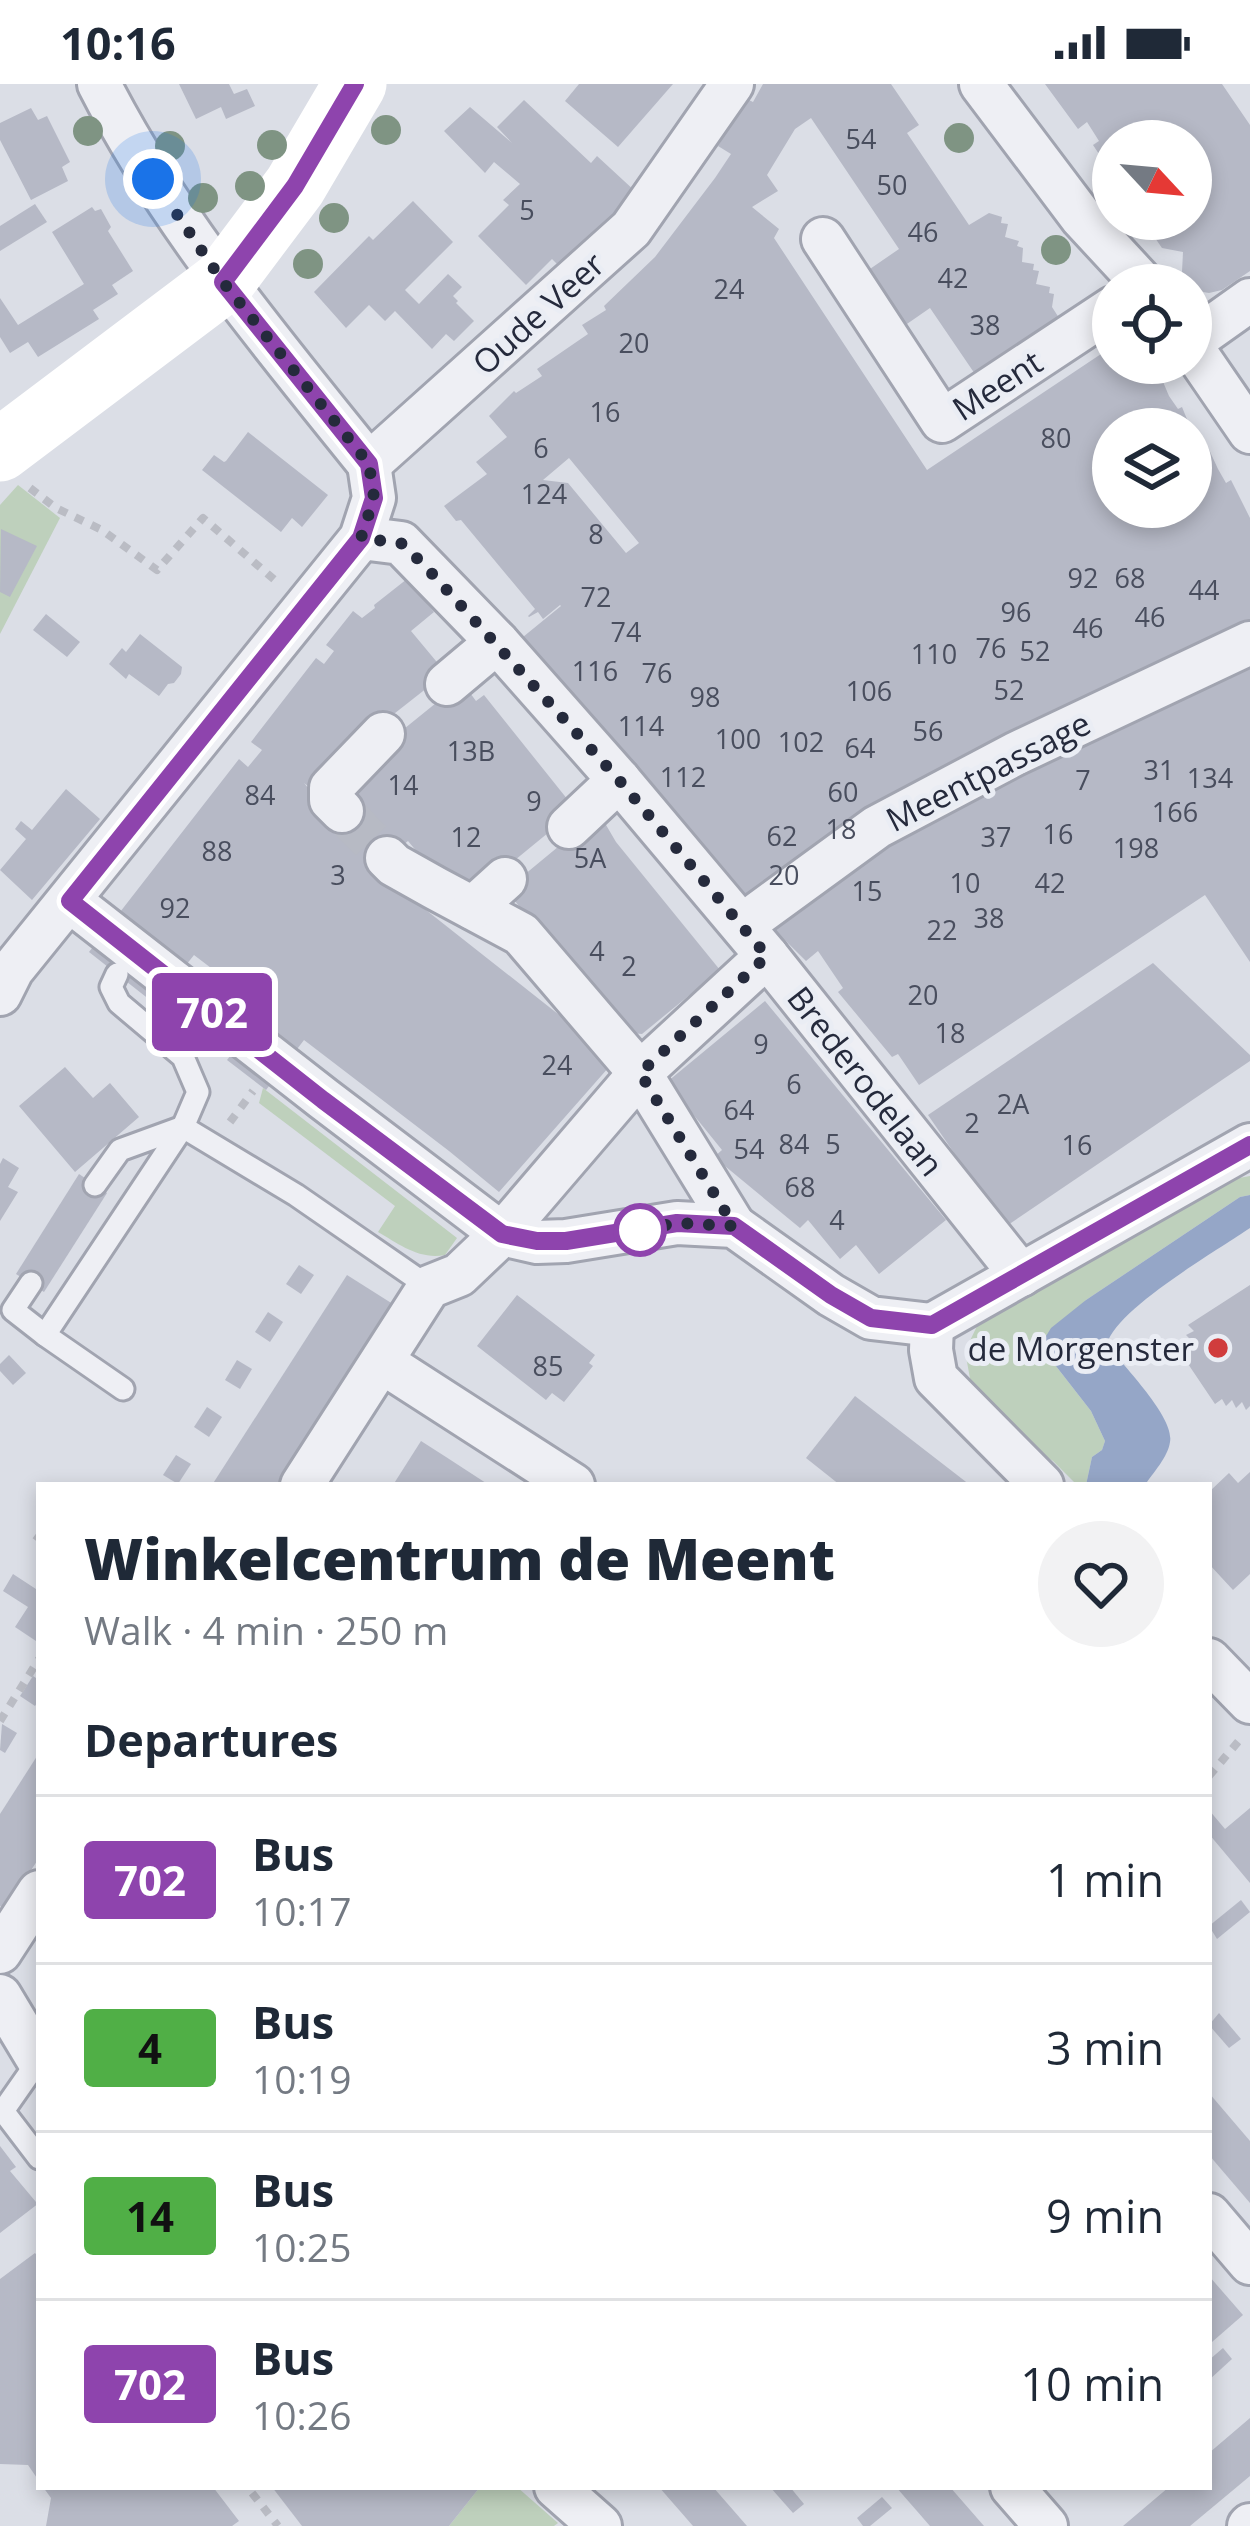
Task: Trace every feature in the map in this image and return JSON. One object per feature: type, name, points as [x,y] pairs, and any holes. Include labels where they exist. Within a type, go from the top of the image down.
[{"type":"street","points":[[0,994],[12,970],[361,538],[374,498],[369,464],[223,282],[130,145],[99,84]]},
{"type":"street","points":[[9,465],[223,282],[295,186],[355,84]]},
{"type":"street","name":"Oude Veer","points":[[369,464],[631,229],[732,84]]},
{"type":"street","points":[[981,84],[1082,218],[1125,264]]},
{"type":"street","name":"Meent","points":[[823,239],[942,421],[1092,322]]},
{"type":"street","points":[[1212,328],[1250,300]]},
{"type":"street","points":[[1212,375],[1250,432]]},
{"type":"street","name":"Brederodelaan","points":[[361,538],[401,543],[497,642],[756,942],[1021,1275]]},
{"type":"street","points":[[447,684],[497,642]]},
{"type":"street","name":"Meentpassage","points":[[429,1287],[459,1275],[502,1234],[756,942],[759,913],[877,827],[1015,754],[1250,643]]},
{"type":"street","points":[[341,812],[331,800],[331,788],[383,734]]},
{"type":"street","points":[[569,827],[619,780]]},
{"type":"street","points":[[387,858],[521,934],[640,1073],[734,1226],[871,1318],[932,1325],[1250,1145]]},
{"type":"street","points":[[473,908],[505,879]]},
{"type":"street","points":[[70,901],[502,1234],[566,1241],[677,1223],[734,1226]]},
{"type":"street","points":[[304,1482],[429,1287]]},
{"type":"street","points":[[932,1325],[936,1378],[1039,1482]]},
{"type":"street","points":[[382,1362],[568,1482]]},
{"type":"street","points":[[0,1952],[36,1897]]},
{"type":"street","points":[[0,1996],[36,2056]]},
{"type":"street","points":[[1212,2219],[1250,2263]]},
{"type":"street","points":[[559,2490],[599,2526]]},
{"type":"street","points":[[1015,2490],[1046,2526]]},
{"type":"lane","points":[[756,942],[771,989],[898,1152]]},
{"type":"lane","points":[[45,1335],[183,1126],[198,1092],[183,1058],[119,1003],[111,987],[117,974]]},
{"type":"lane","points":[[183,1126],[296,1195],[429,1287]]},
{"type":"lane","points":[[94,1185],[120,1150],[183,1126]]},
{"type":"lane","points":[[31,1283],[13,1310],[123,1389]]},
{"type":"lane","points":[[36,2065],[3,2110],[36,2154]]},
{"type":"path","points":[[9,465],[56,508],[102,530],[158,570],[203,518],[306,607]]},
{"type":"path","points":[[214,1145],[257,1085]]},
{"type":"path","points":[[0,1720],[36,1664]]},
{"type":"path","points":[[1212,1772],[1250,1728]]},
{"type":"path","points":[[252,2493],[278,2526]]},
{"type":"green space","points":[[18,485],[60,518],[0,634],[0,505]]},
{"type":"green space","points":[[263,1088],[457,1238],[445,1255],[418,1253],[378,1232],[395,1206],[259,1103]]},
{"type":"green space","points":[[1250,1176],[1250,1195],[1240,1197],[1086,1300],[1045,1352],[1091,1411],[1105,1441],[1092,1457],[1087,1482],[1074,1482],[1053,1461],[985,1418],[971,1384],[965,1351],[979,1322]]},
{"type":"green space","points":[[478,2490],[520,2490],[558,2523],[554,2526],[449,2526]]},
{"type":"water","points":[[1250,1195],[1250,1228],[1148,1298],[1114,1330],[1107,1344],[1164,1419],[1170,1442],[1163,1459],[1147,1482],[1087,1482],[1092,1457],[1105,1441],[1091,1411],[1045,1352],[1043,1341],[1051,1328],[1086,1300],[1240,1197]]},
{"type":"building","points":[[179,84],[229,84],[234,94],[247,89],[255,106],[226,119],[221,107],[196,119]]},
{"type":"building","points":[[579,84],[673,84],[618,147],[565,101]]},
{"type":"building","points":[[763,84],[891,84],[919,125],[907,133],[969,225],[989,213],[1002,217],[1001,223],[1008,224],[1005,237],[1019,241],[1017,246],[1023,248],[1022,262],[1034,264],[1033,270],[1039,271],[1036,284],[1050,287],[1049,293],[1054,294],[1052,307],[1061,321],[977,377],[930,308],[904,326],[867,271],[899,249],[811,118],[795,129],[767,175],[778,191],[752,207],[779,229],[774,238],[927,470],[1092,360],[1092,384],[1164,384],[1177,408],[1092,408],[1092,528],[1212,528],[1212,455],[1250,518],[1250,962],[1205,895],[919,1085],[898,1054],[892,1057],[838,992],[843,988],[818,951],[806,961],[709,865],[523,637],[561,606],[543,619],[538,612],[529,617],[535,609],[444,506],[487,474],[476,462],[507,437],[489,416],[514,391],[542,376],[537,369],[588,334],[582,325],[606,310],[604,306],[655,257],[715,178],[731,154],[718,146],[747,99],[753,102]],"holes":[[[569,458],[639,543],[626,553],[568,483],[543,480]]]},
{"type":"building","points":[[1045,84],[1222,84],[1250,125],[1250,271],[1212,292],[1212,264],[1182,264],[1183,252],[1162,248],[1156,240],[1212,240],[1212,120],[1092,120],[1092,130],[1087,122],[1078,129]]},
{"type":"building","points":[[524,100],[591,163],[597,156],[636,192],[560,267],[552,259],[526,285],[478,236],[509,205],[503,200],[520,184],[494,162],[485,173],[444,131],[470,107],[512,143],[497,127]]},
{"type":"building","points":[[31,108],[38,120],[47,116],[70,162],[62,167],[68,181],[31,200],[0,140],[0,123]]},
{"type":"building","points":[[413,201],[453,242],[405,290],[419,304],[448,274],[462,287],[453,296],[456,303],[474,321],[454,341],[446,334],[432,349],[395,311],[385,321],[369,305],[346,328],[314,292],[369,236],[373,240]]},
{"type":"building","points":[[35,204],[47,222],[0,251],[0,226]]},
{"type":"building","points":[[92,207],[101,209],[111,227],[108,231],[133,271],[112,285],[118,294],[93,310],[99,319],[38,357],[28,342],[10,353],[0,337],[0,298],[18,325],[84,284],[52,232]]},
{"type":"building","points":[[248,432],[328,495],[302,527],[292,518],[281,532],[202,470],[214,455],[226,461]]},
{"type":"building","points":[[1,529],[37,546],[10,597],[0,592]]},
{"type":"building","points":[[407,579],[434,612],[411,631],[446,673],[390,717],[381,710],[317,793],[304,783],[333,818],[347,775],[462,682],[476,701],[484,695],[576,810],[465,901],[408,841],[374,869],[577,1029],[609,1067],[499,1192],[304,1040],[266,1090],[227,1060],[266,1010],[194,955],[155,1004],[89,952],[239,759],[248,767],[262,750],[251,742],[316,658],[324,664],[334,651],[326,645],[353,611],[362,618]]},
{"type":"building","points":[[46,614],[80,642],[67,657],[33,630]]},
{"type":"building","points":[[140,634],[182,667],[174,683],[159,696],[109,664]]},
{"type":"building","points":[[66,789],[100,819],[32,900],[0,870],[26,839],[15,829],[21,821],[32,830]]},
{"type":"building","points":[[599,813],[616,842],[720,970],[642,1034],[621,1032],[506,890]]},
{"type":"building","points":[[1153,963],[1250,1055],[1250,1061],[1005,1227],[928,1115]]},
{"type":"building","points":[[765,1001],[946,1220],[879,1274],[856,1245],[840,1259],[808,1220],[800,1228],[714,1157],[722,1150],[667,1082]]},
{"type":"building","points":[[65,1067],[93,1098],[110,1083],[139,1117],[75,1172],[19,1106]]},
{"type":"building","points":[[3,1158],[19,1168],[8,1187],[18,1192],[0,1221],[0,1164]]},
{"type":"building","points":[[79,1174],[107,1193],[44,1292],[16,1274]]},
{"type":"building","points":[[299,1265],[314,1275],[301,1294],[286,1284]]},
{"type":"building","points":[[347,1275],[396,1306],[282,1482],[214,1482]]},
{"type":"building","name":"de Morgenster","points":[[1250,1285],[1250,1406],[1246,1410],[1242,1402],[1236,1408],[1232,1400],[1226,1406],[1222,1399],[1215,1404],[1182,1355],[1190,1352],[1184,1345],[1192,1341],[1186,1335],[1194,1331],[1188,1325]]},
{"type":"building","points":[[517,1295],[595,1355],[589,1363],[593,1366],[564,1402],[552,1393],[546,1400],[477,1346]]},
{"type":"building","points":[[268,1312],[283,1322],[270,1342],[255,1332]]},
{"type":"building","points":[[9,1355],[26,1373],[13,1385],[0,1371]]},
{"type":"building","points":[[237,1360],[252,1369],[240,1389],[225,1380]]},
{"type":"building","points":[[855,1396],[966,1482],[836,1482],[806,1458]]},
{"type":"building","points":[[207,1407],[222,1417],[209,1437],[194,1427]]},
{"type":"building","points":[[421,1441],[484,1482],[395,1482]]},
{"type":"building","points":[[176,1455],[191,1464],[179,1482],[163,1475]]},
{"type":"building","points":[[1250,1472],[1250,1574],[1233,1590],[1212,1567],[1212,1489],[1229,1473],[1238,1483]]},
{"type":"building","points":[[13,1574],[36,1589],[36,1641],[15,1627],[28,1607],[3,1591]]},
{"type":"building","points":[[33,1676],[36,1678],[35,1706],[20,1696]]},
{"type":"building","points":[[2,1724],[17,1733],[5,1753],[0,1750]]},
{"type":"building","points":[[36,1758],[36,1863],[5,1910],[0,1906],[0,1814]]},
{"type":"building","points":[[1250,1808],[1250,1883],[1212,1838],[1212,1814],[1225,1829]]},
{"type":"building","points":[[1241,1900],[1250,1912],[1217,1939],[1212,1924]]},
{"type":"building","points":[[1219,2013],[1241,2039],[1229,2048],[1212,2028]]},
{"type":"building","points":[[1212,2097],[1250,2141],[1250,2203],[1212,2159]]},
{"type":"building","points":[[0,2146],[16,2167],[10,2171],[36,2205],[0,2233]]},
{"type":"building","points":[[36,2254],[36,2477],[28,2465],[0,2464],[0,2279]]},
{"type":"building","points":[[1212,2279],[1243,2315],[1212,2342]]},
{"type":"building","points":[[1223,2348],[1232,2359],[1212,2377],[1212,2357]]},
{"type":"building","points":[[1250,2418],[1250,2476],[1190,2526],[1123,2526],[1165,2490],[1212,2490],[1212,2450]]},
{"type":"building","points":[[45,2490],[215,2490],[239,2521],[232,2526],[46,2526],[51,2498]]},
{"type":"building","points":[[274,2490],[478,2490],[449,2526],[302,2526]]},
{"type":"building","points":[[662,2490],[716,2490],[747,2526],[693,2526]]},
{"type":"building","points":[[773,2490],[792,2490],[804,2504],[793,2513]]},
{"type":"building","points":[[899,2490],[953,2490],[984,2526],[930,2526]]},
{"type":"building","points":[[882,2497],[892,2508],[870,2526],[863,2526],[857,2518]]},
{"type":"tunnel","points":[[342,811],[387,858]]},
{"type":"bus line","name":"702","points":[[355,84],[295,186],[223,282],[369,464],[374,498],[361,538],[70,901],[502,1234],[566,1241],[677,1223],[734,1226],[871,1318],[932,1325],[1250,1145]]},
{"type":"place","name":"de Morgenster","points":[[1218,1348]]},
{"type":"route","points":[[153,179],[223,282],[369,464],[374,498],[361,538],[401,543],[425,566],[619,780],[767,956],[640,1073],[734,1226],[677,1223],[640,1230]]}]
